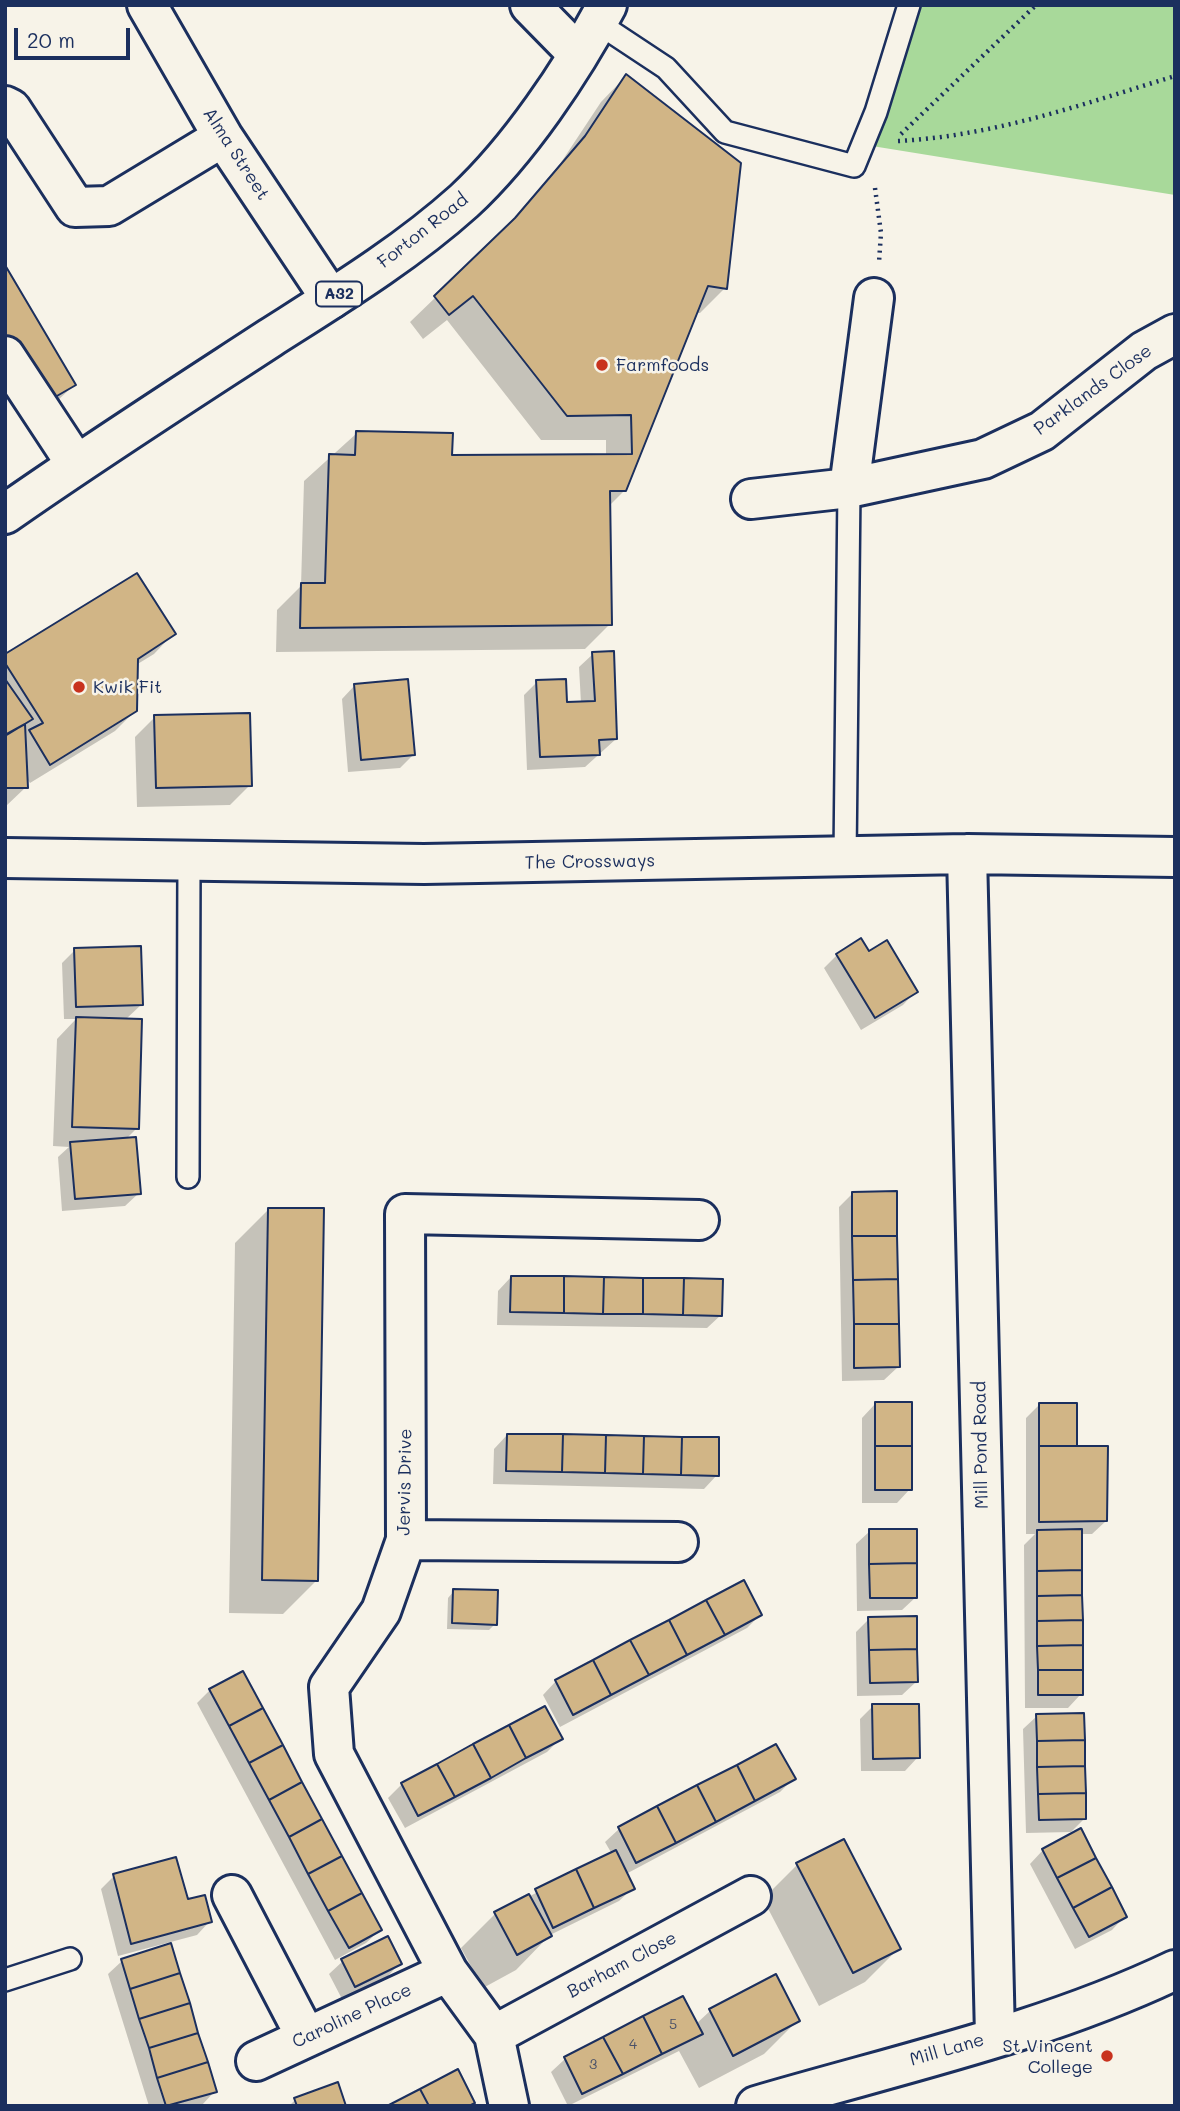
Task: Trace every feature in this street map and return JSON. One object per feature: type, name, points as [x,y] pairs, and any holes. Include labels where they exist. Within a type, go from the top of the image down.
[{"type":"street","name":"Alma Street","points":[[146,5],[223,137],[331,299]]},
{"type":"street","points":[[530,5],[595,27]]},
{"type":"street","name":"Forton Road","points":[[5,514],[76,464],[331,299],[408,245],[464,200],[504,157],[595,27]]},
{"type":"street","points":[[5,106],[11,109],[75,207],[109,206],[223,137]]},
{"type":"street","points":[[849,488],[874,298]]},
{"type":"street","name":"Parklands Close","points":[[751,499],[849,488],[984,459],[1042,431],[1143,351],[1175,334]]},
{"type":"street","points":[[5,356],[76,464]]},
{"type":"street","name":"The Crossways","points":[[5,858],[424,864],[967,854],[1175,856]]},
{"type":"street","name":"Mill Pond Road","points":[[967,854],[995,2036]]},
{"type":"street","name":"Jervis Drive","points":[[509,2106],[494,2035],[449,1972],[334,1754],[330,1687],[381,1611],[406,1540],[405,1214],[699,1220]]},
{"type":"street","points":[[406,1540],[678,1542]]},
{"type":"street","points":[[232,1895],[306,2037]]},
{"type":"street","name":"Barham Close","points":[[494,2035],[751,1896]]},
{"type":"street","name":"Mill Lane","points":[[756,2106],[995,2036],[1131,1991],[1175,1970]]},
{"type":"street","name":"Caroline Place","points":[[256,2061],[449,1972]]},
{"type":"lane","points":[[595,27],[666,68],[724,132],[854,166],[876,113],[909,5]]},
{"type":"lane","points":[[845,858],[849,488]]},
{"type":"lane","points":[[188,1177],[189,860]]},
{"type":"lane","points":[[5,1980],[70,1959]]},
{"type":"path","points":[[1036,5],[893,141],[981,132],[1042,117],[1175,76]]},
{"type":"path","points":[[854,166],[877,169],[875,189],[881,252],[874,298]]},
{"type":"green space","points":[[918,5],[1175,5],[1175,195],[872,146]]},
{"type":"building","name":"Farmfoods","points":[[626,74],[741,163],[727,289],[708,286],[626,491],[610,491],[612,625],[300,628],[301,583],[325,583],[329,454],[355,455],[356,431],[453,433],[452,455],[632,454],[631,415],[567,416],[473,296],[449,315],[434,296],[515,218],[585,136]]},
{"type":"building","points":[[5,265],[76,385],[43,404],[5,340]]},
{"type":"building","name":"Kwik Fit","points":[[137,573],[176,634],[138,659],[137,711],[50,765],[29,730],[43,723],[5,663],[5,654]]},
{"type":"building","points":[[614,651],[617,739],[599,740],[600,755],[540,757],[536,680],[566,679],[567,702],[595,701],[592,652]]},
{"type":"building","points":[[5,679],[33,719],[5,736]]},
{"type":"building","points":[[408,679],[415,755],[361,760],[354,684]]},
{"type":"building","points":[[250,713],[252,786],[156,788],[154,715]]},
{"type":"building","points":[[25,724],[28,788],[5,788],[5,735]]},
{"type":"building","points":[[861,938],[869,951],[887,940],[918,992],[875,1018],[836,954]]},
{"type":"building","points":[[141,946],[143,1005],[76,1007],[74,948]]},
{"type":"building","points":[[76,1017],[142,1019],[139,1129],[72,1127]]},
{"type":"building","points":[[136,1137],[141,1194],[75,1199],[70,1142]]},
{"type":"building","points":[[897,1191],[897,1236],[852,1236],[852,1192]]},
{"type":"building","points":[[268,1208],[324,1208],[318,1581],[262,1580]]},
{"type":"building","points":[[852,1236],[897,1236],[898,1279],[853,1280]]},
{"type":"building","points":[[511,1276],[564,1276],[564,1313],[510,1312]]},
{"type":"building","points":[[564,1276],[604,1277],[603,1314],[564,1313]]},
{"type":"building","points":[[604,1277],[643,1278],[643,1314],[603,1314]]},
{"type":"building","points":[[643,1278],[684,1278],[683,1315],[643,1314]]},
{"type":"building","points":[[684,1278],[723,1279],[722,1316],[683,1315]]},
{"type":"building","points":[[898,1279],[899,1324],[854,1324],[853,1280]]},
{"type":"building","points":[[854,1324],[899,1324],[900,1367],[854,1368]]},
{"type":"building","points":[[875,1402],[912,1402],[912,1446],[875,1446]]},
{"type":"building","points":[[1039,1403],[1077,1403],[1077,1446],[1039,1446]]},
{"type":"building","points":[[507,1434],[563,1434],[562,1472],[506,1471]]},
{"type":"building","points":[[563,1434],[606,1435],[605,1473],[562,1472]]},
{"type":"building","points":[[606,1435],[644,1436],[643,1474],[605,1473]]},
{"type":"building","points":[[644,1436],[682,1437],[681,1475],[643,1474]]},
{"type":"building","points":[[682,1437],[719,1437],[719,1476],[681,1475]]},
{"type":"building","points":[[875,1446],[912,1446],[912,1490],[875,1490]]},
{"type":"building","points":[[1039,1446],[1108,1446],[1107,1521],[1039,1522]]},
{"type":"building","points":[[869,1529],[917,1529],[917,1563],[869,1564]]},
{"type":"building","points":[[1082,1529],[1082,1570],[1037,1571],[1037,1530]]},
{"type":"building","points":[[917,1563],[917,1598],[870,1598],[869,1564]]},
{"type":"building","points":[[1082,1570],[1082,1595],[1037,1596],[1037,1571]]},
{"type":"building","points":[[744,1580],[762,1615],[725,1635],[706,1600]]},
{"type":"building","points":[[453,1589],[498,1590],[497,1625],[452,1623]]},
{"type":"building","points":[[1082,1595],[1083,1620],[1037,1621],[1037,1596]]},
{"type":"building","points":[[706,1600],[725,1635],[687,1655],[669,1620]]},
{"type":"building","points":[[917,1616],[917,1649],[869,1650],[868,1617]]},
{"type":"building","points":[[669,1620],[687,1655],[649,1675],[630,1640]]},
{"type":"building","points":[[1083,1620],[1083,1645],[1037,1646],[1037,1621]]},
{"type":"building","points":[[630,1640],[649,1675],[611,1695],[593,1660]]},
{"type":"building","points":[[1083,1645],[1083,1670],[1038,1670],[1037,1646]]},
{"type":"building","points":[[917,1649],[918,1682],[870,1683],[869,1650]]},
{"type":"building","points":[[593,1660],[611,1695],[573,1715],[555,1680]]},
{"type":"building","points":[[1038,1670],[1083,1670],[1083,1695],[1038,1695]]},
{"type":"building","points":[[243,1671],[263,1708],[229,1726],[209,1689]]},
{"type":"building","points":[[872,1704],[919,1704],[920,1758],[873,1759]]},
{"type":"building","points":[[545,1706],[563,1739],[526,1758],[509,1725]]},
{"type":"building","points":[[263,1708],[283,1745],[249,1763],[229,1726]]},
{"type":"building","points":[[1084,1713],[1085,1740],[1037,1741],[1036,1714]]},
{"type":"building","points":[[509,1725],[526,1758],[491,1778],[473,1744]]},
{"type":"building","points":[[1085,1740],[1085,1766],[1037,1767],[1037,1741]]},
{"type":"building","points":[[473,1744],[491,1778],[455,1797],[437,1764]]},
{"type":"building","points":[[776,1744],[796,1779],[755,1801],[737,1765]]},
{"type":"building","points":[[283,1745],[302,1782],[269,1800],[249,1763]]},
{"type":"building","points":[[437,1764],[455,1797],[418,1816],[401,1783]]},
{"type":"building","points":[[737,1765],[755,1801],[716,1822],[697,1785]]},
{"type":"building","points":[[1085,1766],[1086,1793],[1038,1794],[1037,1767]]},
{"type":"building","points":[[302,1782],[322,1819],[289,1837],[269,1800]]},
{"type":"building","points":[[697,1785],[716,1822],[676,1843],[657,1806]]},
{"type":"building","points":[[1086,1793],[1086,1819],[1039,1820],[1038,1794]]},
{"type":"building","points":[[657,1806],[676,1843],[636,1863],[618,1827]]},
{"type":"building","points":[[322,1819],[342,1856],[308,1874],[289,1837]]},
{"type":"building","points":[[1081,1828],[1096,1858],[1057,1878],[1042,1849]]},
{"type":"building","points":[[844,1839],[901,1949],[853,1973],[796,1863]]},
{"type":"building","points":[[616,1850],[635,1889],[594,1908],[576,1869]]},
{"type":"building","points":[[342,1856],[362,1893],[328,1911],[308,1874]]},
{"type":"building","points":[[176,1857],[188,1899],[205,1895],[212,1922],[131,1944],[113,1874]]},
{"type":"building","points":[[1096,1858],[1112,1887],[1073,1908],[1057,1878]]},
{"type":"building","points":[[576,1869],[594,1908],[553,1928],[535,1889]]},
{"type":"building","points":[[1112,1887],[1127,1917],[1089,1937],[1073,1908]]},
{"type":"building","points":[[362,1893],[382,1930],[349,1948],[328,1911]]},
{"type":"building","points":[[529,1894],[552,1936],[517,1955],[494,1912]]},
{"type":"building","points":[[388,1936],[402,1964],[355,1987],[341,1959]]},
{"type":"building","points":[[171,1943],[180,1973],[130,1989],[121,1959]]},
{"type":"building","points":[[180,1973],[190,2003],[139,2019],[130,1989]]},
{"type":"building","points":[[776,1974],[800,2021],[733,2056],[709,2009]]},
{"type":"building","points":[[683,1996],[703,2034],[662,2054],[643,2016]]},
{"type":"building","points":[[190,2003],[198,2033],[149,2048],[139,2019]]},
{"type":"building","points":[[643,2016],[662,2054],[623,2074],[603,2037]]},
{"type":"building","points":[[198,2033],[208,2062],[157,2078],[149,2048]]},
{"type":"building","points":[[603,2037],[623,2074],[582,2094],[564,2057]]},
{"type":"building","points":[[208,2062],[217,2092],[166,2106],[157,2078]]},
{"type":"building","points":[[458,2069],[475,2103],[469,2106],[429,2106],[420,2089]]},
{"type":"building","points":[[338,2082],[346,2106],[297,2106],[294,2098]]},
{"type":"building","points":[[420,2089],[429,2106],[387,2106]]},
{"type":"place","name":"Farmfoods","points":[[602,365]]},
{"type":"place","name":"Kwik Fit","points":[[79,687]]},
{"type":"place","name":"St Vincent College","points":[[1107,2056]]}]
